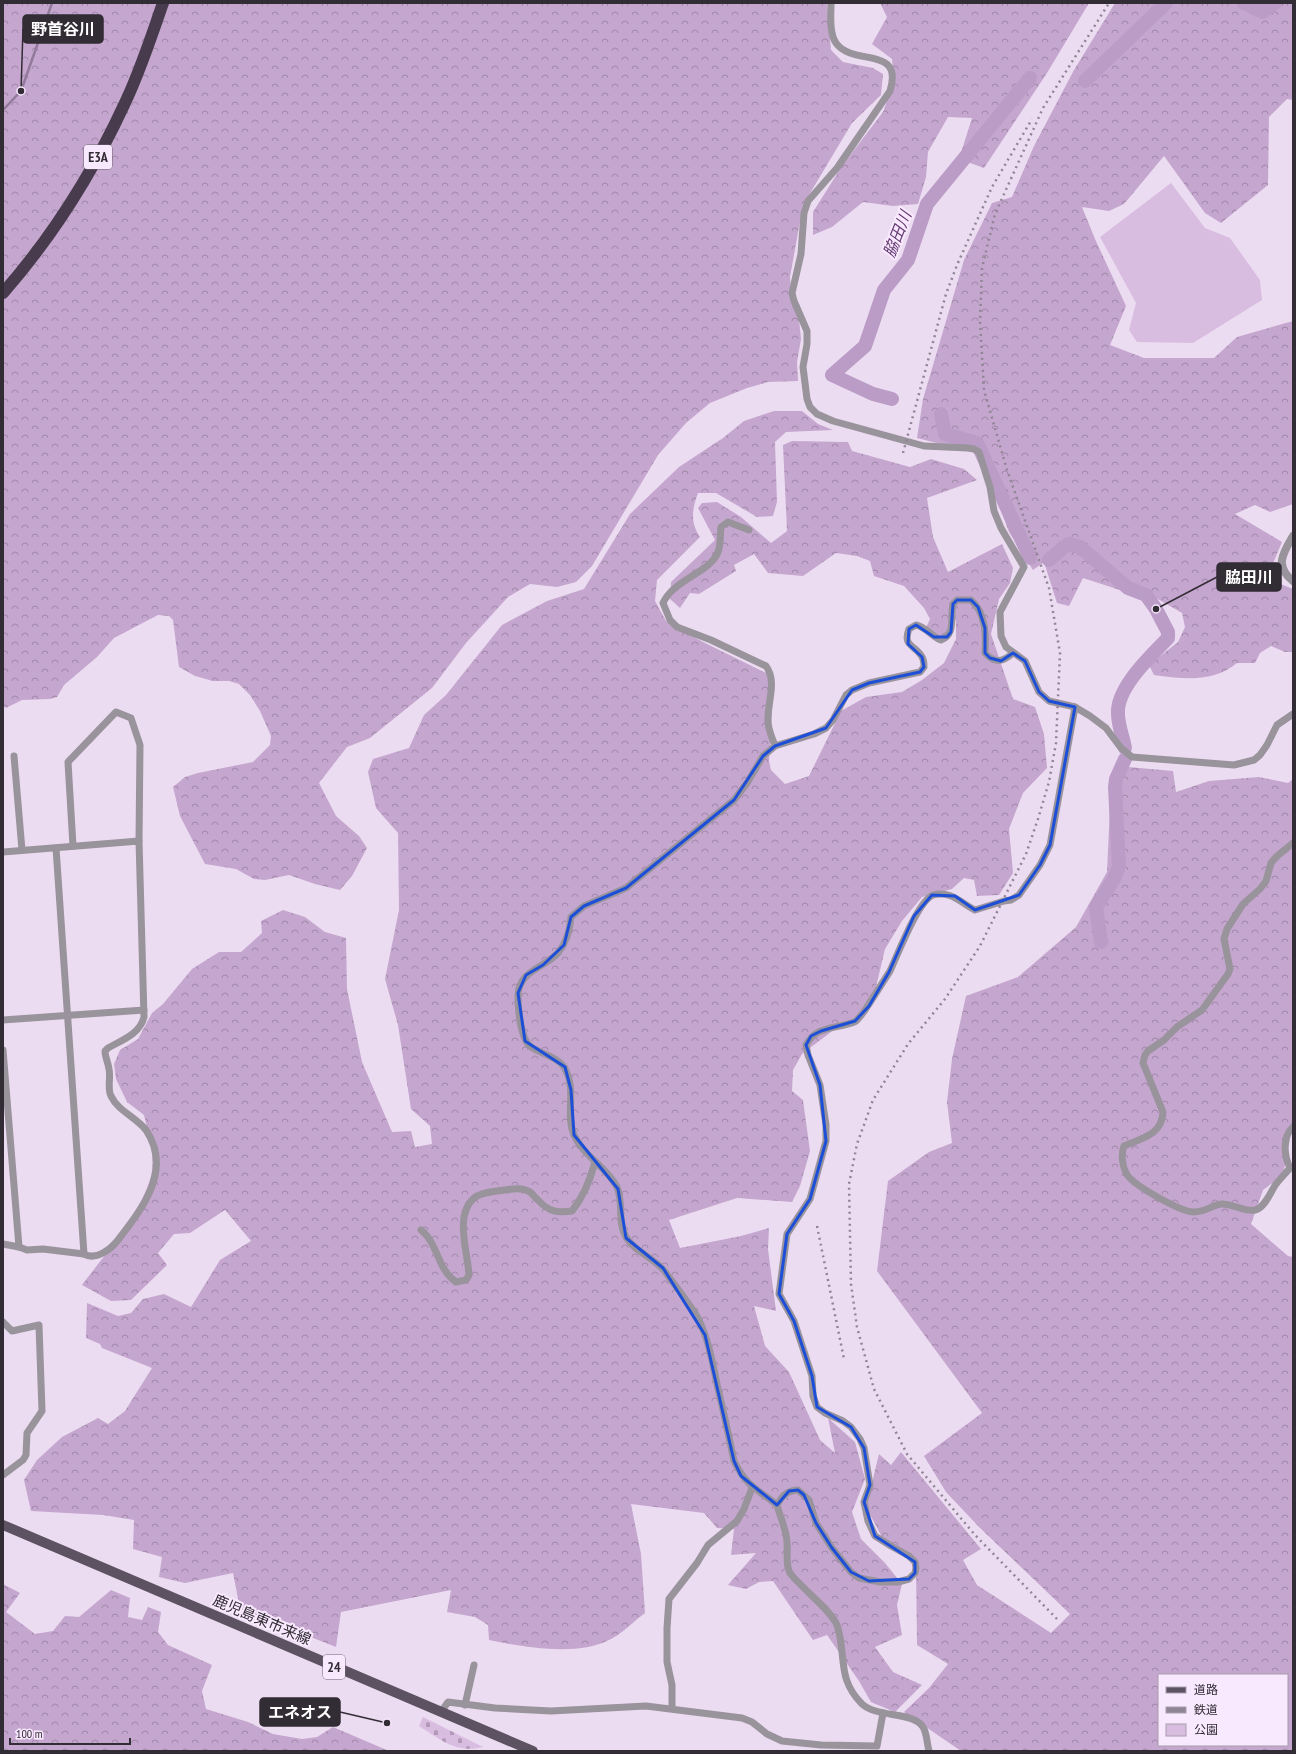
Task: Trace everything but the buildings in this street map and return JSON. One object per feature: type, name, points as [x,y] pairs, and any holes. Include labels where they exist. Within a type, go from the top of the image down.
[{"type":"highway","name":"E3A","points":[[3,293],[28,265],[56,227],[79,191],[125,104],[163,3]]},
{"type":"main road","name":"鹿児島東市来線","points":[[3,1525],[533,1751]]},
{"type":"street","points":[[831,3],[832,33],[835,42],[841,48],[850,53],[881,60],[889,66],[893,81],[890,91],[837,168],[808,201],[804,213],[800,254],[792,293],[807,330],[804,367],[807,399],[810,407],[817,414],[833,421],[924,446],[968,448],[979,452],[990,487],[994,511],[1024,567],[1000,612],[1001,636],[1006,647],[1025,661],[1039,692],[1049,701],[1074,707],[1090,716],[1106,728],[1121,748],[1132,757],[1234,765],[1254,760],[1260,755],[1267,745],[1277,725],[1293,714]]},
{"type":"street","points":[[749,530],[728,522],[721,527],[718,552],[713,560],[672,590],[663,604],[670,620],[677,627],[699,635],[766,666],[772,679],[768,725],[775,746]]},
{"type":"street","points":[[1293,536],[1281,559],[1284,571],[1293,581]]},
{"type":"street","points":[[929,1751],[924,1728],[918,1722],[872,1710],[863,1705],[846,1681],[842,1667],[836,1623],[789,1571],[786,1558],[787,1542],[777,1505],[752,1488],[742,1476],[734,1461],[705,1334],[697,1318],[663,1268],[634,1247],[626,1238],[622,1225],[618,1189],[612,1180],[583,1150],[574,1135],[571,1123],[571,1090],[565,1068],[551,1057],[525,1041],[519,1012],[518,993],[521,983],[526,975],[543,965],[558,953],[564,945],[570,931],[571,917],[584,906],[626,888],[734,800],[764,756],[775,746],[814,734],[826,728],[833,720],[846,695],[852,690],[869,683],[920,672],[924,667],[922,656],[908,644],[906,639],[909,629],[916,625],[922,626],[934,637],[941,640],[947,637],[951,632],[953,604],[957,600],[971,600],[978,607],[985,628],[986,653],[990,658],[1001,661],[1013,653]]},
{"type":"street","points":[[777,1505],[784,1494],[789,1490],[798,1490],[804,1495],[809,1500],[816,1523],[822,1534],[851,1572],[859,1578],[880,1582],[898,1582],[909,1580],[914,1573],[916,1568],[915,1562],[909,1556],[875,1536],[868,1521],[864,1502],[870,1485],[864,1448],[860,1439],[851,1427],[817,1407],[813,1396],[812,1376],[794,1321],[779,1294],[787,1234],[810,1199],[826,1141],[826,1125],[820,1085],[808,1056],[806,1045],[811,1036],[821,1030],[855,1021],[869,1006],[904,943],[914,916],[924,903],[932,896],[942,894],[955,896],[975,910],[1011,900],[1019,895],[1040,865],[1050,844],[1074,707]]},
{"type":"street","points":[[3,1244],[26,1250],[43,1249],[84,1254],[88,1257],[98,1255],[112,1247],[137,1215],[150,1193],[155,1178],[156,1163],[154,1149],[145,1130],[120,1108],[110,1095],[109,1069],[105,1056],[105,1051],[108,1048],[136,1032],[143,1024],[144,1010],[139,841],[140,745],[131,718],[116,712],[68,762],[73,846]]},
{"type":"street","points":[[14,756],[22,850]]},
{"type":"street","points":[[3,852],[139,841]]},
{"type":"street","points":[[1293,843],[1280,852],[1271,863],[1266,881],[1260,889],[1243,904],[1227,929],[1224,939],[1230,969],[1228,974],[1202,1010],[1177,1027],[1164,1040],[1148,1051],[1145,1056],[1143,1063],[1163,1112],[1162,1120],[1156,1131],[1124,1146],[1122,1152],[1123,1162],[1126,1172],[1131,1179],[1148,1191],[1188,1212],[1206,1211],[1220,1204],[1255,1210],[1260,1208],[1276,1184],[1290,1168],[1285,1151],[1290,1130],[1293,1127]]},
{"type":"street","points":[[56,848],[84,1254]]},
{"type":"street","points":[[3,1020],[144,1010]]},
{"type":"street","points":[[3,1050],[19,1247]]},
{"type":"street","points":[[421,1230],[428,1234],[444,1270],[452,1279],[456,1282],[466,1280],[470,1275],[463,1224],[468,1208],[474,1198],[485,1193],[521,1189],[530,1193],[544,1207],[551,1211],[560,1213],[572,1212],[581,1200],[588,1186],[595,1162]]},
{"type":"street","points":[[3,1322],[12,1331],[39,1325],[42,1412],[27,1433],[26,1455],[23,1460],[3,1475]]},
{"type":"street","points":[[672,1708],[672,1685],[667,1662],[669,1599],[697,1563],[708,1545],[737,1521],[744,1509],[752,1488]]},
{"type":"street","points":[[466,1705],[474,1665]]},
{"type":"street","points":[[441,1712],[448,1702],[466,1705],[551,1711],[646,1706],[672,1708],[742,1718],[752,1722],[767,1734],[782,1741],[876,1748],[883,1713]]},
{"type":"highlighted area","points":[[957,600],[971,600],[978,607],[985,628],[985,653],[990,658],[1001,661],[1013,653],[1025,661],[1039,692],[1049,701],[1075,707],[1050,845],[1040,865],[1019,895],[975,910],[955,896],[932,895],[914,916],[889,972],[869,1006],[855,1021],[821,1031],[811,1036],[806,1045],[820,1085],[826,1141],[810,1199],[787,1234],[779,1294],[794,1321],[812,1376],[817,1407],[851,1427],[864,1448],[870,1485],[864,1502],[875,1536],[915,1562],[915,1573],[909,1579],[869,1581],[851,1572],[832,1548],[816,1523],[804,1495],[798,1490],[789,1491],[777,1505],[741,1476],[734,1461],[705,1335],[663,1268],[626,1238],[618,1189],[574,1135],[571,1090],[565,1067],[525,1041],[518,993],[526,975],[543,965],[564,945],[571,917],[584,906],[626,888],[734,800],[763,756],[775,746],[826,728],[852,690],[869,683],[920,672],[924,667],[922,657],[908,644],[909,629],[916,625],[934,637],[947,637],[951,632],[953,604]]},
{"type":"green space","points":[[3,3],[827,3],[831,50],[843,62],[873,68],[883,74],[881,95],[852,123],[803,205],[790,277],[792,303],[799,319],[801,339],[797,362],[798,381],[768,382],[747,388],[710,403],[686,423],[658,455],[592,566],[576,582],[557,587],[530,584],[508,597],[466,643],[432,688],[370,738],[347,747],[319,783],[336,816],[359,836],[367,848],[352,876],[340,890],[315,884],[289,875],[265,880],[254,879],[236,869],[205,864],[180,816],[173,787],[185,777],[253,762],[270,745],[271,736],[260,711],[250,695],[239,684],[229,681],[213,681],[195,676],[179,667],[173,620],[169,616],[158,615],[114,638],[97,657],[64,685],[57,697],[50,699],[22,700],[6,708],[3,706]]},
{"type":"green space","points":[[880,3],[1089,3],[1047,73],[984,168],[959,159],[972,118],[948,117],[928,152],[926,177],[918,204],[893,206],[863,202],[832,227],[813,235],[813,212],[842,166],[883,112],[894,82],[892,59],[872,44],[887,17]]},
{"type":"green space","points":[[1115,3],[1293,3],[1293,100],[1287,99],[1269,117],[1268,185],[1221,223],[1205,213],[1164,156],[1124,204],[1109,211],[1082,207],[1126,306],[1110,345],[1144,358],[1214,358],[1237,337],[1293,321],[1293,504],[1270,512],[1255,505],[1235,514],[1282,542],[1271,568],[1278,583],[1293,589],[1293,652],[1285,652],[1271,646],[1260,653],[1255,663],[1237,663],[1218,674],[1208,677],[1176,678],[1154,675],[1149,665],[1178,642],[1185,627],[1182,613],[1156,598],[1129,593],[1083,578],[1069,606],[1057,603],[1044,562],[1033,570],[1009,532],[980,454],[917,438],[923,399],[964,260],[992,203],[1012,197],[1034,146],[1074,70]]},
{"type":"green space","points":[[1171,183],[1205,228],[1230,238],[1260,280],[1262,300],[1193,343],[1137,342],[1129,330],[1136,303],[1100,237]]},
{"type":"green space","points":[[774,411],[802,411],[818,424],[833,430],[786,432],[775,442],[777,502],[773,516],[757,517],[716,493],[698,493],[693,510],[693,521],[700,537],[657,580],[655,601],[666,621],[703,642],[774,677],[769,761],[771,770],[785,784],[809,776],[841,711],[866,697],[902,692],[922,680],[944,663],[956,639],[956,620],[950,618],[944,642],[924,632],[930,619],[924,608],[904,586],[874,576],[870,561],[857,556],[836,553],[803,576],[768,573],[754,554],[734,565],[736,571],[699,594],[690,593],[680,608],[670,599],[671,582],[715,540],[698,508],[702,503],[717,502],[741,517],[771,543],[787,531],[783,445],[792,441],[848,442],[852,451],[910,467],[931,459],[964,469],[977,480],[927,498],[933,537],[948,572],[1002,544],[1013,568],[1010,583],[999,599],[991,634],[1013,699],[1035,707],[1044,734],[1047,768],[1023,793],[1009,829],[1013,873],[999,895],[977,896],[974,880],[964,878],[952,889],[922,897],[902,921],[885,949],[872,1004],[862,1016],[835,1029],[802,1054],[793,1070],[792,1091],[803,1100],[810,1151],[800,1186],[792,1202],[737,1198],[669,1220],[680,1248],[741,1236],[769,1228],[768,1249],[776,1311],[754,1306],[765,1346],[789,1372],[820,1440],[835,1453],[828,1418],[855,1442],[865,1479],[852,1512],[861,1539],[885,1563],[902,1584],[897,1605],[902,1635],[875,1647],[893,1672],[922,1685],[895,1712],[871,1702],[859,1681],[827,1635],[813,1640],[773,1581],[759,1582],[746,1589],[728,1585],[756,1553],[731,1555],[734,1529],[717,1528],[704,1513],[631,1504],[641,1554],[645,1613],[611,1639],[598,1644],[583,1648],[551,1649],[534,1648],[489,1640],[488,1625],[475,1617],[447,1612],[451,1590],[341,1612],[336,1647],[240,1609],[233,1573],[185,1583],[159,1577],[162,1557],[133,1549],[134,1520],[103,1515],[31,1511],[24,1480],[37,1460],[62,1437],[98,1418],[108,1424],[125,1411],[152,1368],[102,1348],[100,1344],[86,1338],[87,1303],[118,1316],[131,1313],[143,1299],[164,1294],[191,1307],[220,1260],[251,1241],[225,1210],[190,1233],[174,1234],[158,1253],[167,1265],[131,1300],[111,1301],[82,1285],[131,1219],[146,1190],[151,1176],[153,1161],[144,1115],[127,1102],[116,1079],[114,1064],[120,1050],[138,1039],[152,1013],[163,1004],[192,969],[219,952],[241,952],[262,933],[261,921],[283,910],[305,917],[325,932],[346,938],[347,989],[362,1062],[392,1132],[411,1131],[415,1147],[432,1144],[430,1126],[411,1109],[398,1025],[385,979],[399,910],[398,833],[376,808],[368,772],[373,759],[409,748],[424,715],[446,695],[502,625],[547,601],[584,589],[630,514],[679,467],[723,438],[744,421]]},
{"type":"green space","points":[[1128,767],[1173,771],[1176,792],[1209,781],[1259,777],[1288,783],[1293,779],[1293,1123],[1283,1175],[1263,1190],[1251,1224],[1288,1256],[1293,1257],[1293,1751],[961,1751],[904,1712],[929,1688],[948,1664],[917,1645],[916,1564],[883,1539],[866,1507],[879,1454],[891,1465],[901,1452],[981,1549],[963,1560],[977,1585],[1051,1633],[1070,1614],[979,1527],[946,1492],[924,1456],[982,1413],[877,1271],[888,1181],[929,1152],[952,1143],[947,1102],[952,1059],[966,996],[1018,977],[1076,927],[1107,872],[1111,785]]},
{"type":"green space","points":[[3,1584],[20,1593],[6,1612],[35,1634],[53,1631],[65,1616],[79,1617],[111,1590],[130,1598],[128,1617],[142,1620],[148,1607],[161,1612],[158,1632],[168,1645],[212,1665],[202,1691],[206,1709],[248,1722],[273,1734],[302,1739],[317,1737],[333,1727],[389,1751],[3,1751]]},
{"type":"green space","points":[[423,1717],[483,1747],[465,1749],[442,1741],[419,1726]]},
{"type":"waterway","points":[[3,110],[21,91],[52,3]]},
{"type":"waterway","name":"脇田川","points":[[1085,81],[1166,3]]},
{"type":"waterway","name":"脇田川","points":[[1244,3],[1263,12],[1275,3]]},
{"type":"waterway","name":"脇田川","points":[[892,399],[873,394],[832,375],[865,346],[884,290],[908,260],[927,204],[1030,78]]},
{"type":"waterway","name":"脇田川","points":[[941,414],[945,434],[977,443],[1030,558]]},
{"type":"waterway","name":"脇田川","points":[[1049,560],[1069,544],[1080,547],[1128,588],[1146,595],[1156,609],[1168,632],[1168,638],[1144,663],[1128,683],[1119,704],[1118,718],[1125,748]]},
{"type":"waterway","name":"脇田川","points":[[1101,942],[1096,907],[1114,879],[1119,866],[1115,787],[1116,779],[1125,759]]},
{"type":"railway","points":[[1057,1619],[975,1535],[907,1454],[874,1389],[857,1327],[851,1284],[849,1184],[857,1144],[873,1100],[908,1044],[945,999],[980,946],[1026,854],[1049,782],[1056,743],[1060,653],[1049,588],[1007,470],[984,390],[980,321],[982,268],[995,214],[1043,108],[1109,3]]},
{"type":"railway","points":[[903,453],[946,294],[957,265],[992,187],[1032,119]]},
{"type":"railway","points":[[817,1226],[844,1359]]},
{"type":"place","name":"野首谷川","points":[[21,91]]},
{"type":"place","name":"脇田川","points":[[1156,609]]},
{"type":"place","name":"エネオス","points":[[387,1723]]}]
